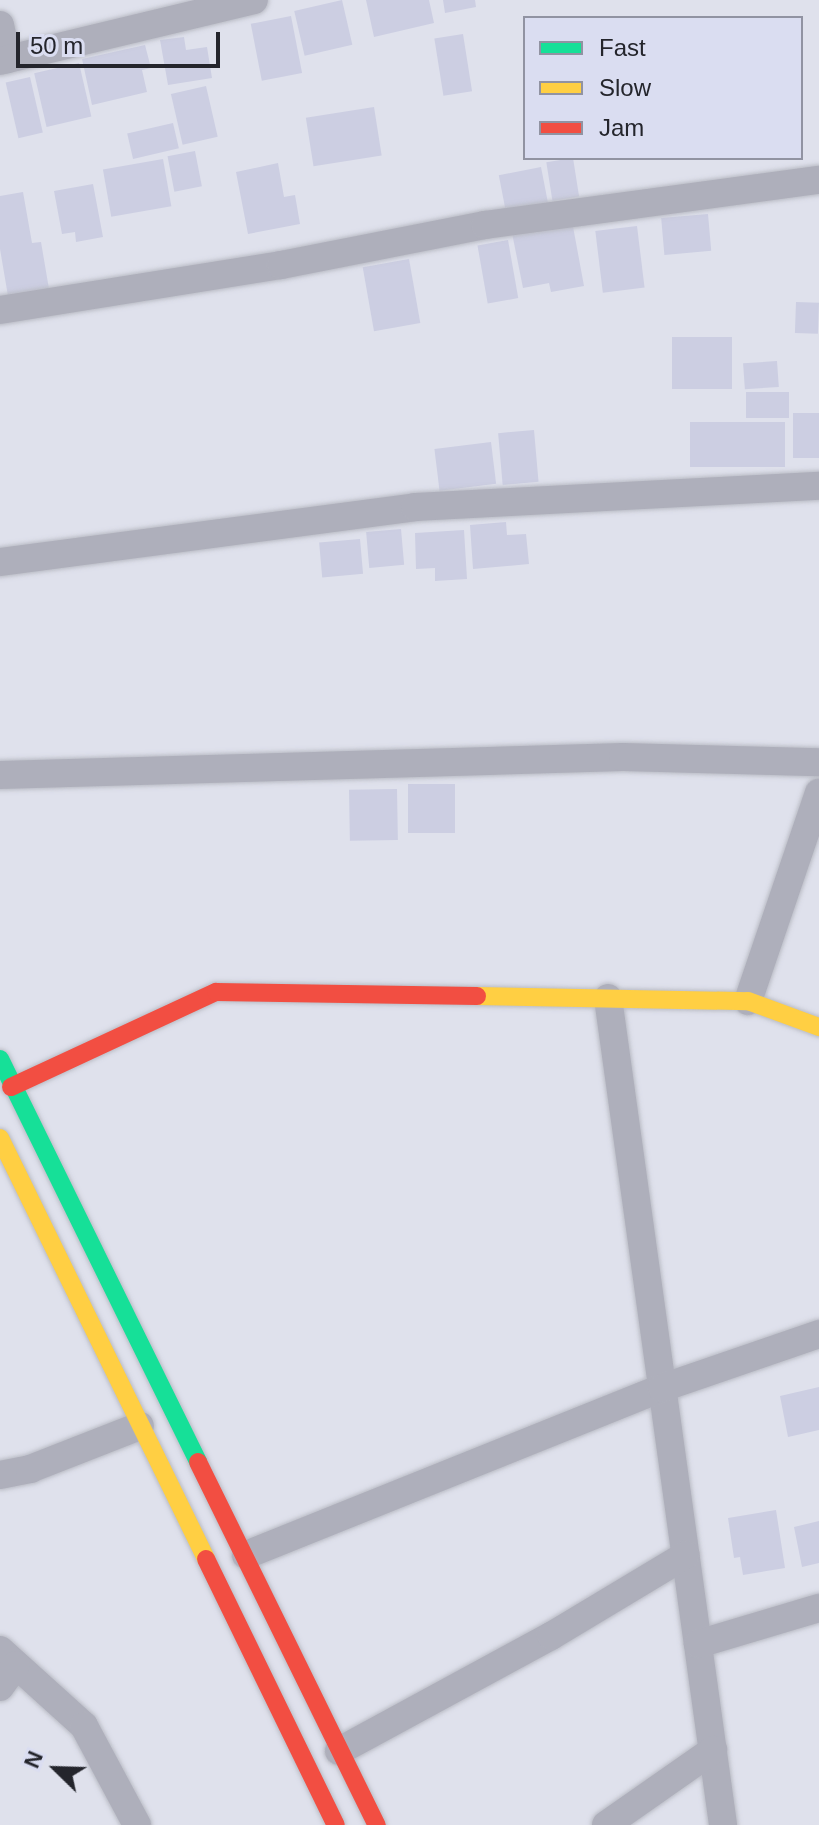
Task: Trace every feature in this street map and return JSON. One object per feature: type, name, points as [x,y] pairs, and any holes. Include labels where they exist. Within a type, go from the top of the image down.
[{"type":"main road","points":[[6,1089],[216,992],[748,1001],[819,1027]]},
{"type":"main road","points":[[0,1059],[6,1089],[246,1555],[377,1825]]},
{"type":"main road","points":[[0,1138],[336,1825]]},
{"type":"street","points":[[0,25],[4,60],[238,2]]},
{"type":"street","points":[[0,310],[281,265],[485,225],[819,180]]},
{"type":"street","points":[[0,562],[415,507],[819,486]]},
{"type":"street","points":[[0,775],[623,757],[819,762]]},
{"type":"street","points":[[748,1001],[819,793]]},
{"type":"street","points":[[608,998],[723,1825]]},
{"type":"street","points":[[246,1555],[662,1388],[819,1334]]},
{"type":"street","points":[[0,1475],[30,1469],[140,1426]]},
{"type":"street","points":[[339,1751],[551,1636],[686,1555]]},
{"type":"street","points":[[698,1644],[819,1608]]},
{"type":"street","points":[[5,1667],[84,1726],[137,1825]]},
{"type":"street","points":[[606,1825],[713,1750]]},
{"type":"building","points":[[342,0],[352,45],[305,56],[294,11]]},
{"type":"building","points":[[366,0],[429,0],[434,23],[374,37]]},
{"type":"building","points":[[443,0],[475,0],[476,7],[445,13]]},
{"type":"building","points":[[291,16],[302,73],[262,81],[251,24]]},
{"type":"building","points":[[463,34],[472,91],[443,96],[434,39]]},
{"type":"building","points":[[184,37],[186,50],[207,47],[212,78],[168,85],[160,40]]},
{"type":"building","points":[[145,45],[151,68],[142,70],[147,92],[92,105],[82,59]]},
{"type":"building","points":[[79,63],[91,117],[47,127],[34,73]]},
{"type":"building","points":[[30,77],[43,133],[18,138],[6,83]]},
{"type":"building","points":[[206,86],[218,137],[183,145],[171,94]]},
{"type":"building","points":[[374,107],[382,155],[314,166],[306,118]]},
{"type":"building","points":[[173,123],[179,148],[133,159],[127,134]]},
{"type":"building","points":[[195,151],[202,186],[174,192],[168,156]]},
{"type":"building","points":[[163,159],[171,206],[111,217],[103,170]]},
{"type":"building","points":[[573,160],[579,197],[552,201],[546,162]]},
{"type":"building","points":[[278,163],[284,197],[295,195],[300,224],[248,234],[236,172]]},
{"type":"building","points":[[541,167],[548,202],[506,211],[499,175]]},
{"type":"building","points":[[93,184],[103,237],[76,242],[75,232],[62,234],[54,191]]},
{"type":"building","points":[[23,192],[32,243],[41,242],[49,289],[8,296],[0,249],[0,196]]},
{"type":"building","points":[[708,214],[711,251],[664,255],[661,218]]},
{"type":"building","points":[[572,221],[584,286],[551,292],[549,283],[523,288],[512,233]]},
{"type":"building","points":[[637,226],[645,288],[603,293],[595,231]]},
{"type":"building","points":[[508,240],[518,298],[488,303],[477,245]]},
{"type":"building","points":[[409,259],[420,323],[374,331],[363,267]]},
{"type":"building","points":[[796,302],[819,303],[818,334],[795,333]]},
{"type":"building","points":[[672,337],[732,337],[732,389],[672,389]]},
{"type":"building","points":[[777,361],[779,387],[745,389],[743,363]]},
{"type":"building","points":[[746,392],[789,392],[789,418],[746,418]]},
{"type":"building","points":[[793,413],[819,413],[819,458],[793,458]]},
{"type":"building","points":[[690,422],[785,422],[785,467],[690,467]]},
{"type":"building","points":[[534,430],[539,482],[503,485],[498,433]]},
{"type":"building","points":[[491,442],[496,484],[440,491],[434,449]]},
{"type":"building","points":[[506,522],[507,535],[526,534],[529,564],[473,569],[470,525]]},
{"type":"building","points":[[401,529],[404,565],[369,568],[366,532]]},
{"type":"building","points":[[464,530],[467,579],[435,581],[435,568],[416,569],[415,533]]},
{"type":"building","points":[[360,539],[363,574],[322,577],[319,543]]},
{"type":"building","points":[[408,784],[455,784],[455,833],[408,833]]},
{"type":"building","points":[[397,789],[398,840],[350,841],[349,790]]},
{"type":"building","points":[[819,1387],[819,1430],[788,1437],[780,1396]]},
{"type":"building","points":[[776,1510],[785,1568],[743,1575],[740,1557],[734,1558],[728,1518]]},
{"type":"building","points":[[819,1521],[819,1563],[802,1567],[794,1527]]},
{"type":"traffic: fast","points":[[0,1059],[198,1462]]},
{"type":"traffic: slow","points":[[477,996],[748,1001],[819,1027]]},
{"type":"traffic: slow","points":[[0,1138],[206,1559]]},
{"type":"traffic: jam","points":[[11,1087],[216,992],[477,996]]},
{"type":"traffic: jam","points":[[198,1462],[377,1825]]},
{"type":"traffic: jam","points":[[206,1559],[336,1825]]}]
